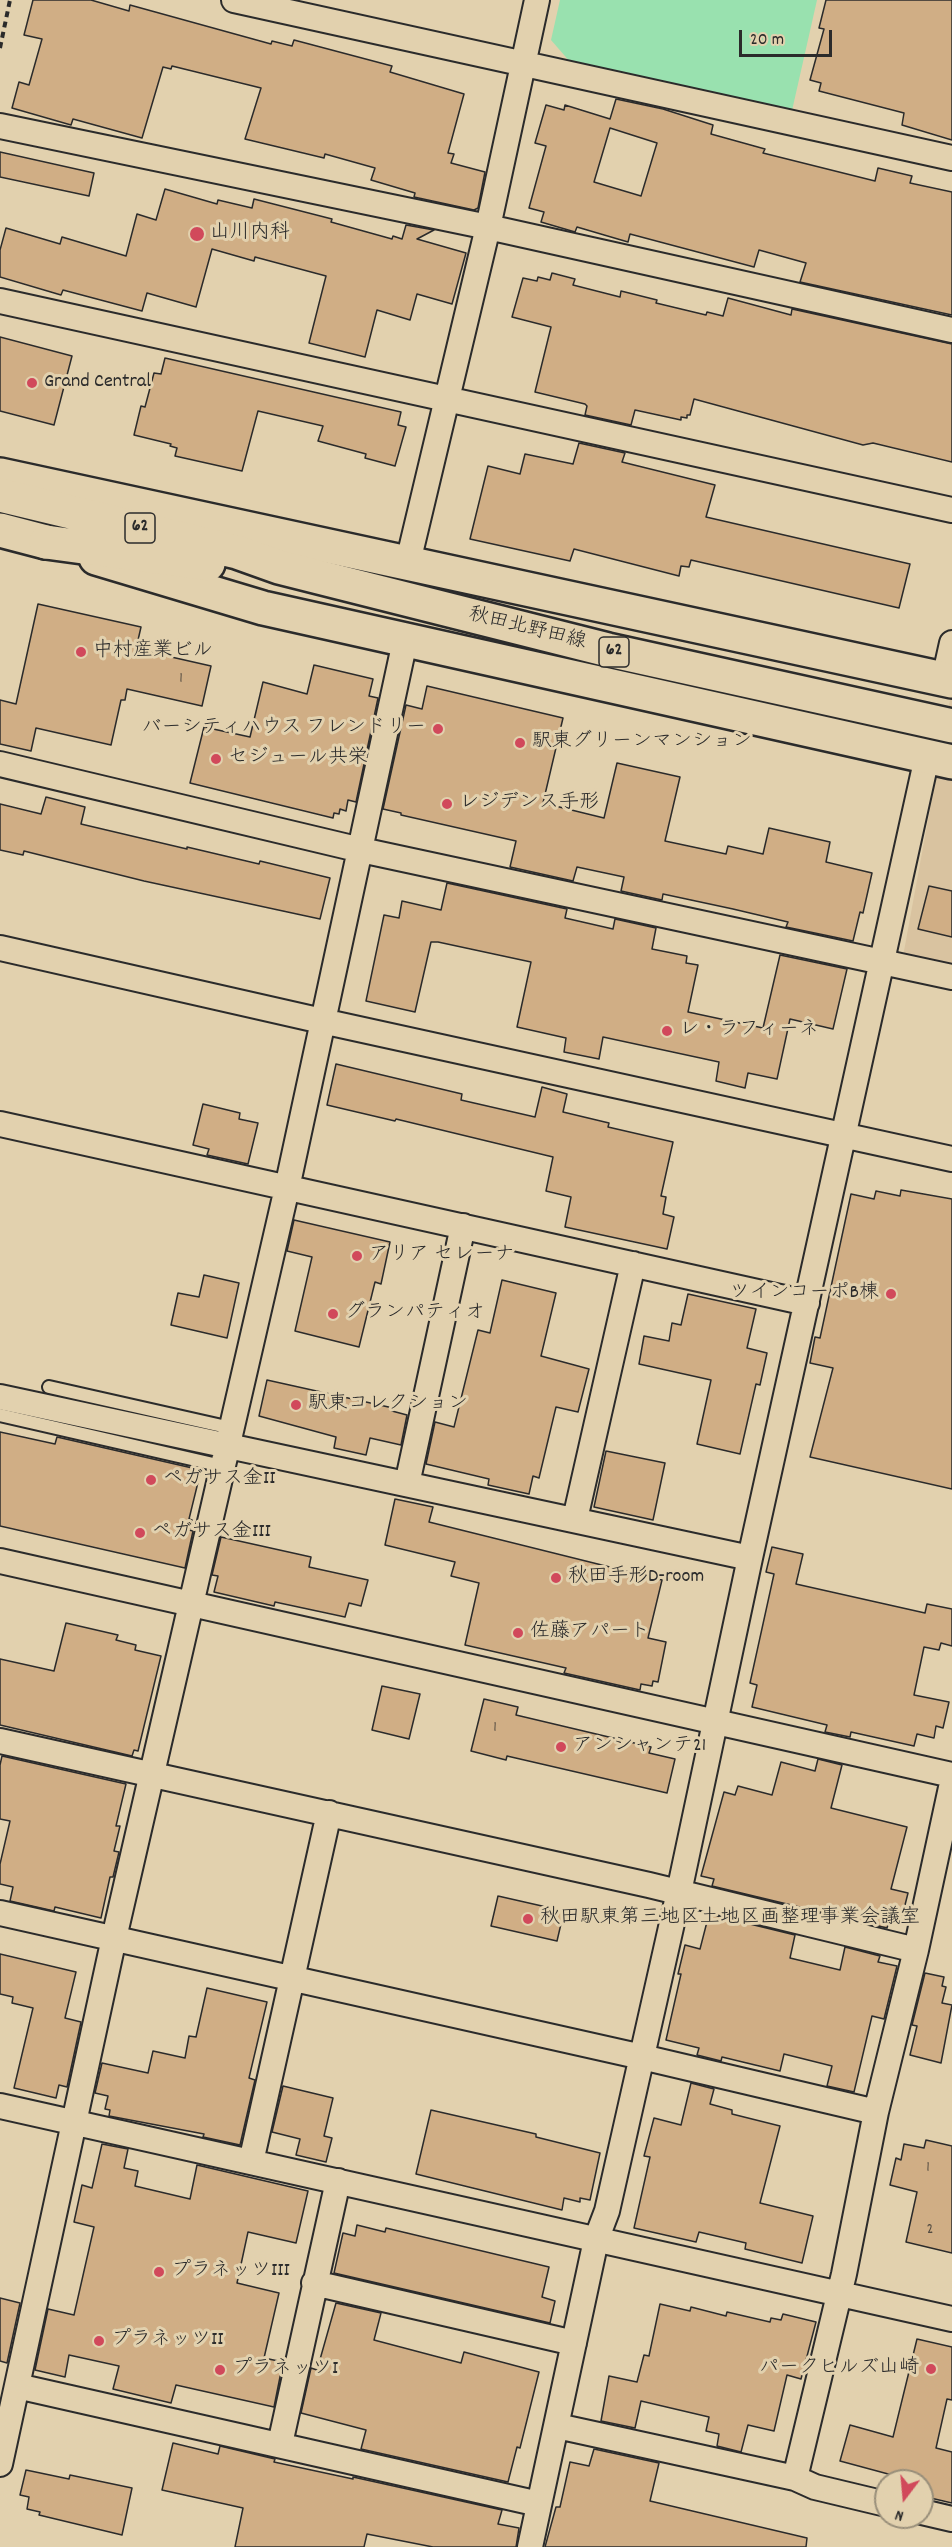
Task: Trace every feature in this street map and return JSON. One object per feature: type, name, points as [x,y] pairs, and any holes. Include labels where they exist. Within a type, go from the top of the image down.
[{"type":"main road","points":[[0,475],[948,680]]},
{"type":"main road","name":"62","points":[[0,495],[237,552],[279,567]]},
{"type":"main road","name":"62","points":[[0,530],[46,542],[218,565],[245,568],[279,567]]},
{"type":"main road","points":[[46,542],[243,603],[940,759]]},
{"type":"main road","name":"秋田北野田線","points":[[279,567],[608,650],[952,726]]},
{"type":"street","points":[[234,0],[952,158]]},
{"type":"street","points":[[408,562],[488,227],[537,0]]},
{"type":"street","points":[[0,126],[488,227],[952,330]]},
{"type":"street","points":[[0,301],[446,397],[952,510]]},
{"type":"street","points":[[0,2463],[114,1938],[286,1188],[405,641]]},
{"type":"street","points":[[948,680],[952,643]]},
{"type":"street","points":[[530,2547],[596,2240],[607,2211],[679,1892],[750,1558],[884,961],[940,759]]},
{"type":"street","points":[[0,764],[361,850],[952,976]]},
{"type":"street","points":[[0,948],[952,1159]]},
{"type":"street","points":[[0,1124],[807,1303]]},
{"type":"street","points":[[407,1484],[462,1226]]},
{"type":"street","points":[[575,1519],[633,1264]]},
{"type":"street","points":[[0,1397],[750,1558]]},
{"type":"street","points":[[0,1561],[715,1724],[952,1775]]},
{"type":"street","points":[[0,1741],[679,1892],[916,1950]]},
{"type":"street","points":[[795,2478],[952,1783]]},
{"type":"street","points":[[251,2162],[329,1813]]},
{"type":"street","points":[[0,1913],[876,2112]]},
{"type":"street","points":[[0,2106],[952,2319]]},
{"type":"street","points":[[280,2444],[338,2181]]},
{"type":"street","points":[[314,2283],[574,2343]]},
{"type":"street","points":[[17,2386],[539,2504]]},
{"type":"street","points":[[557,2426],[795,2478],[815,2487],[874,2501]]},
{"type":"street","points":[[934,2515],[952,2519]]},
{"type":"lane","points":[[49,1387],[227,1446]]},
{"type":"lane","points":[[0,1415],[227,1446]]},
{"type":"path","points":[[0,48],[10,0]]},
{"type":"shaded area","points":[[952,689],[952,985],[900,973]]},
{"type":"green space","points":[[560,0],[817,0],[791,115],[571,63],[551,40]]},
{"type":"building","points":[[33,0],[91,0],[129,11],[130,5],[271,44],[272,41],[292,46],[294,40],[392,66],[390,72],[464,94],[448,153],[454,154],[451,163],[485,172],[478,208],[474,210],[414,197],[415,193],[371,180],[375,168],[325,154],[324,158],[245,139],[261,88],[172,66],[171,69],[163,67],[142,138],[73,119],[71,125],[12,108],[19,82],[29,85],[42,39],[24,35]]},
{"type":"building","points":[[826,0],[952,0],[952,140],[902,125],[904,113],[819,91],[821,83],[810,80],[824,29],[819,28]]},
{"type":"building","points":[[616,99],[663,109],[713,125],[711,134],[765,149],[763,153],[875,181],[878,168],[912,176],[910,183],[952,192],[952,315],[800,282],[806,263],[759,250],[754,267],[630,234],[628,242],[577,227],[575,232],[541,222],[544,212],[529,208],[546,146],[535,143],[546,105],[564,110],[565,105],[610,119]],"holes":[[[610,128],[657,143],[641,196],[594,182]]]},
{"type":"building","points":[[0,152],[94,173],[89,196],[0,177]]},
{"type":"building","points":[[165,189],[217,204],[218,200],[252,208],[254,199],[332,219],[331,222],[392,239],[393,236],[402,239],[406,225],[434,230],[417,239],[466,253],[452,304],[417,294],[410,320],[377,310],[365,357],[309,343],[326,276],[255,257],[254,261],[212,249],[196,307],[147,293],[142,311],[63,290],[61,295],[0,277],[0,250],[6,228],[60,244],[62,237],[126,256],[137,214],[156,220]]},
{"type":"building","points":[[552,273],[575,279],[573,285],[620,297],[621,291],[657,300],[656,303],[706,315],[707,312],[723,316],[728,298],[791,315],[792,309],[952,344],[952,462],[873,443],[863,445],[694,399],[687,418],[681,417],[681,420],[635,410],[631,425],[585,415],[587,406],[585,404],[535,392],[551,327],[512,317],[523,278],[537,281],[538,277],[550,280]]},
{"type":"building","name":"Grand Central","points":[[0,337],[72,356],[54,425],[0,411]]},
{"type":"building","points":[[165,358],[401,412],[398,425],[406,427],[395,466],[365,458],[366,454],[318,441],[323,426],[258,411],[242,471],[175,456],[177,448],[170,446],[171,444],[134,435],[141,406],[145,407],[154,373],[161,374]]},
{"type":"building","points":[[579,443],[625,453],[622,462],[715,485],[706,517],[910,564],[899,608],[691,560],[689,567],[681,566],[679,576],[574,549],[570,561],[470,539],[488,466],[520,474],[525,454],[573,464]]},
{"type":"building","points":[[38,604],[141,627],[136,649],[211,666],[202,706],[127,689],[125,700],[121,700],[111,745],[36,728],[31,751],[0,744],[0,700],[16,704]]},
{"type":"building","points":[[314,665],[373,679],[369,696],[378,698],[356,802],[348,800],[346,811],[340,809],[339,814],[334,813],[333,818],[190,783],[204,727],[250,737],[263,682],[307,694]]},
{"type":"building","points":[[427,686],[563,718],[543,803],[604,818],[617,763],[680,777],[665,841],[726,854],[728,846],[763,854],[769,828],[830,842],[826,862],[872,873],[863,913],[860,912],[853,941],[786,927],[788,922],[733,909],[663,894],[662,900],[621,891],[624,877],[577,867],[573,881],[510,867],[516,841],[383,809],[406,705],[422,709]]},
{"type":"building","points":[[46,797],[85,807],[81,824],[187,849],[187,847],[259,864],[260,861],[330,878],[320,919],[144,881],[24,851],[23,855],[0,850],[0,804],[41,814]]},
{"type":"building","points":[[447,883],[567,909],[565,918],[613,929],[615,919],[656,928],[652,949],[687,956],[686,963],[698,965],[688,1012],[763,1028],[780,955],[847,969],[833,1029],[790,1019],[777,1079],[748,1073],[745,1088],[716,1081],[719,1062],[603,1037],[599,1059],[564,1052],[566,1038],[517,1027],[531,962],[431,942],[415,1012],[366,1001],[384,915],[399,918],[402,901],[441,910]]},
{"type":"building","points":[[929,886],[952,891],[952,937],[918,929]]},
{"type":"building","points":[[336,1064],[462,1094],[461,1100],[535,1117],[542,1087],[567,1094],[563,1112],[609,1123],[608,1127],[673,1142],[661,1196],[666,1197],[663,1214],[674,1217],[667,1249],[565,1227],[571,1197],[546,1191],[553,1157],[396,1119],[395,1121],[327,1105]]},
{"type":"building","points":[[203,1104],[240,1113],[239,1119],[258,1123],[248,1164],[207,1155],[209,1149],[193,1145]]},
{"type":"building","points":[[901,1190],[952,1199],[952,1489],[810,1457],[833,1368],[810,1363],[815,1337],[820,1338],[851,1194],[874,1199],[876,1191],[900,1196]]},
{"type":"building","points":[[294,1220],[390,1242],[381,1284],[375,1282],[359,1347],[295,1331],[312,1257],[287,1251]]},
{"type":"building","points":[[204,1275],[239,1283],[227,1338],[171,1325],[178,1293],[199,1297]]},
{"type":"building","points":[[502,1280],[556,1293],[541,1356],[589,1369],[578,1412],[556,1407],[539,1478],[533,1476],[529,1494],[488,1485],[489,1479],[426,1464],[435,1422],[454,1427],[478,1330],[490,1333]]},
{"type":"building","points":[[688,1294],[756,1309],[747,1348],[767,1353],[760,1385],[756,1384],[740,1454],[697,1444],[711,1380],[639,1364],[644,1336],[669,1341],[672,1323],[681,1325]]},
{"type":"building","points":[[267,1380],[393,1408],[392,1411],[407,1415],[401,1445],[370,1438],[366,1455],[334,1448],[336,1437],[259,1416]]},
{"type":"building","points":[[0,1432],[55,1444],[57,1437],[201,1470],[189,1519],[192,1520],[189,1530],[193,1531],[185,1568],[0,1526]]},
{"type":"building","points":[[606,1451],[665,1463],[653,1520],[594,1507]]},
{"type":"building","points":[[395,1499],[433,1507],[429,1522],[662,1580],[648,1638],[666,1642],[658,1682],[653,1681],[652,1686],[641,1684],[640,1690],[564,1673],[566,1668],[465,1645],[479,1583],[451,1576],[455,1562],[385,1545]]},
{"type":"building","points":[[221,1537],[311,1557],[309,1567],[368,1580],[361,1606],[349,1603],[345,1617],[275,1602],[274,1606],[214,1592],[218,1576],[212,1575]]},
{"type":"building","points":[[772,1547],[803,1554],[796,1584],[925,1613],[927,1604],[952,1609],[952,1646],[941,1643],[939,1650],[924,1647],[914,1695],[949,1702],[943,1728],[936,1726],[934,1738],[917,1734],[914,1746],[851,1732],[850,1737],[825,1732],[827,1725],[752,1707],[757,1685],[750,1683],[774,1574],[766,1572]]},
{"type":"building","points":[[66,1623],[118,1635],[116,1640],[136,1645],[135,1650],[161,1656],[138,1751],[134,1750],[132,1756],[0,1725],[0,1659],[54,1671]]},
{"type":"building","points":[[382,1686],[420,1694],[409,1739],[372,1730]]},
{"type":"building","points":[[484,1699],[518,1707],[516,1715],[651,1747],[649,1753],[675,1759],[667,1793],[507,1756],[506,1760],[471,1751]]},
{"type":"building","points":[[2,1756],[126,1784],[116,1826],[120,1826],[114,1851],[119,1852],[113,1877],[110,1877],[101,1918],[55,1907],[54,1911],[10,1901],[13,1887],[0,1884],[0,1864],[10,1821],[0,1819]]},
{"type":"building","points":[[818,1759],[842,1765],[831,1808],[907,1827],[891,1889],[908,1893],[902,1917],[891,1914],[887,1928],[712,1886],[714,1879],[701,1876],[724,1792],[735,1795],[738,1786],[772,1795],[781,1762],[815,1771]]},
{"type":"building","name":"秋田駅東第三地区土地区画整理事業会議室","points":[[498,1896],[564,1911],[557,1941],[491,1926]]},
{"type":"building","points":[[709,1914],[795,1935],[790,1958],[840,1970],[845,1947],[880,1956],[878,1962],[897,1966],[884,2019],[872,2016],[854,2092],[827,2086],[832,2066],[784,2054],[780,2071],[722,2057],[721,2061],[697,2055],[699,2048],[666,2040],[685,1945],[700,1949]]},
{"type":"building","points":[[0,1954],[76,1972],[65,2018],[81,2022],[67,2087],[59,2085],[56,2098],[14,2088],[33,2008],[12,2003],[13,1997],[0,1994]]},
{"type":"building","points":[[925,1973],[944,1977],[942,1986],[946,1987],[942,2003],[952,2005],[941,2063],[910,2055],[917,2026],[912,2025]]},
{"type":"building","points":[[207,1988],[267,2002],[249,2078],[255,2080],[240,2145],[203,2137],[204,2134],[109,2116],[110,2110],[105,2109],[108,2096],[95,2093],[102,2063],[148,2073],[153,2051],[185,2058],[189,2036],[196,2037]]},
{"type":"building","points":[[691,2083],[714,2089],[710,2104],[732,2110],[732,2114],[780,2126],[760,2203],[813,2216],[802,2263],[745,2249],[746,2243],[699,2232],[696,2242],[634,2228],[650,2157],[644,2156],[654,2118],[681,2125]]},
{"type":"building","points":[[283,2086],[333,2098],[324,2136],[332,2138],[326,2162],[296,2155],[300,2139],[272,2132]]},
{"type":"building","points":[[431,2110],[536,2134],[536,2137],[600,2153],[590,2200],[580,2198],[580,2202],[564,2198],[562,2210],[416,2174]]},
{"type":"building","points":[[926,2140],[952,2146],[952,2253],[906,2242],[917,2192],[890,2185],[896,2158],[901,2160],[904,2144],[924,2148]]},
{"type":"building","points":[[102,2144],[128,2149],[124,2168],[138,2171],[135,2186],[190,2199],[197,2165],[308,2191],[296,2243],[248,2232],[237,2283],[279,2293],[264,2358],[283,2362],[274,2407],[176,2385],[171,2403],[113,2389],[119,2366],[69,2355],[65,2377],[35,2370],[48,2309],[74,2315],[94,2227],[74,2222],[82,2185],[92,2188]]},
{"type":"building","points":[[357,2225],[385,2232],[386,2228],[549,2267],[542,2297],[555,2301],[550,2323],[334,2273],[343,2233],[355,2236]]},
{"type":"building","points":[[0,2298],[20,2303],[7,2363],[0,2361]]},
{"type":"building","points":[[336,2303],[381,2313],[374,2340],[461,2363],[464,2352],[539,2372],[520,2448],[517,2447],[508,2482],[361,2449],[366,2430],[301,2413],[311,2368],[317,2370]]},
{"type":"building","points":[[660,2304],[690,2311],[691,2307],[726,2316],[727,2312],[770,2322],[771,2318],[781,2320],[783,2314],[816,2322],[801,2379],[787,2375],[774,2431],[748,2425],[741,2452],[717,2446],[719,2434],[706,2431],[709,2417],[641,2401],[635,2428],[601,2421],[609,2376],[637,2382],[644,2355],[649,2356]]},
{"type":"building","points":[[917,2339],[952,2347],[952,2400],[947,2399],[936,2448],[952,2452],[952,2503],[934,2499],[934,2469],[874,2470],[840,2461],[850,2425],[893,2437]]},
{"type":"building","points":[[173,2443],[218,2454],[220,2446],[275,2459],[274,2462],[502,2510],[498,2524],[519,2528],[516,2547],[433,2547],[367,2534],[364,2547],[235,2547],[243,2508],[162,2490]]},
{"type":"building","points":[[594,2449],[659,2463],[650,2501],[807,2538],[806,2547],[545,2547],[556,2507],[560,2507],[570,2462],[589,2466]]},
{"type":"building","points":[[26,2470],[69,2479],[70,2475],[132,2488],[122,2535],[39,2515],[40,2512],[27,2509],[29,2497],[20,2495]]},
{"type":"place","name":"山川内科","points":[[197,234]]},
{"type":"place","name":"Grand Central","points":[[32,383]]},
{"type":"place","name":"中村産業ビル","points":[[81,652]]},
{"type":"place","name":"バーシティハウス フレンドリー","points":[[438,729]]},
{"type":"place","name":"駅東グリーンマンション","points":[[520,743]]},
{"type":"place","name":"セジュール共栄","points":[[216,759]]},
{"type":"place","name":"レジデンス手形","points":[[447,804]]},
{"type":"place","name":"レ・ラフィーネ","points":[[667,1031]]},
{"type":"place","name":"アリア セレーナ","points":[[357,1256]]},
{"type":"place","name":"ツインコーポB棟","points":[[891,1294]]},
{"type":"place","name":"グランパティオ","points":[[333,1314]]},
{"type":"place","name":"駅東コレクション","points":[[296,1405]]},
{"type":"place","name":"ペガサス金II","points":[[151,1480]]},
{"type":"place","name":"ペガサス金III","points":[[140,1533]]},
{"type":"place","name":"秋田手形D-room","points":[[556,1578]]},
{"type":"place","name":"佐藤アパート","points":[[518,1633]]},
{"type":"place","name":"アンシャンテ21","points":[[561,1747]]},
{"type":"place","name":"秋田駅東第三地区土地区画整理事業会議室","points":[[528,1919]]},
{"type":"place","name":"プラネッツIII","points":[[159,2272]]},
{"type":"place","name":"プラネッツII","points":[[99,2341]]},
{"type":"place","name":"パークヒルズ山崎","points":[[931,2369]]},
{"type":"place","name":"プラネッツI","points":[[220,2370]]}]
